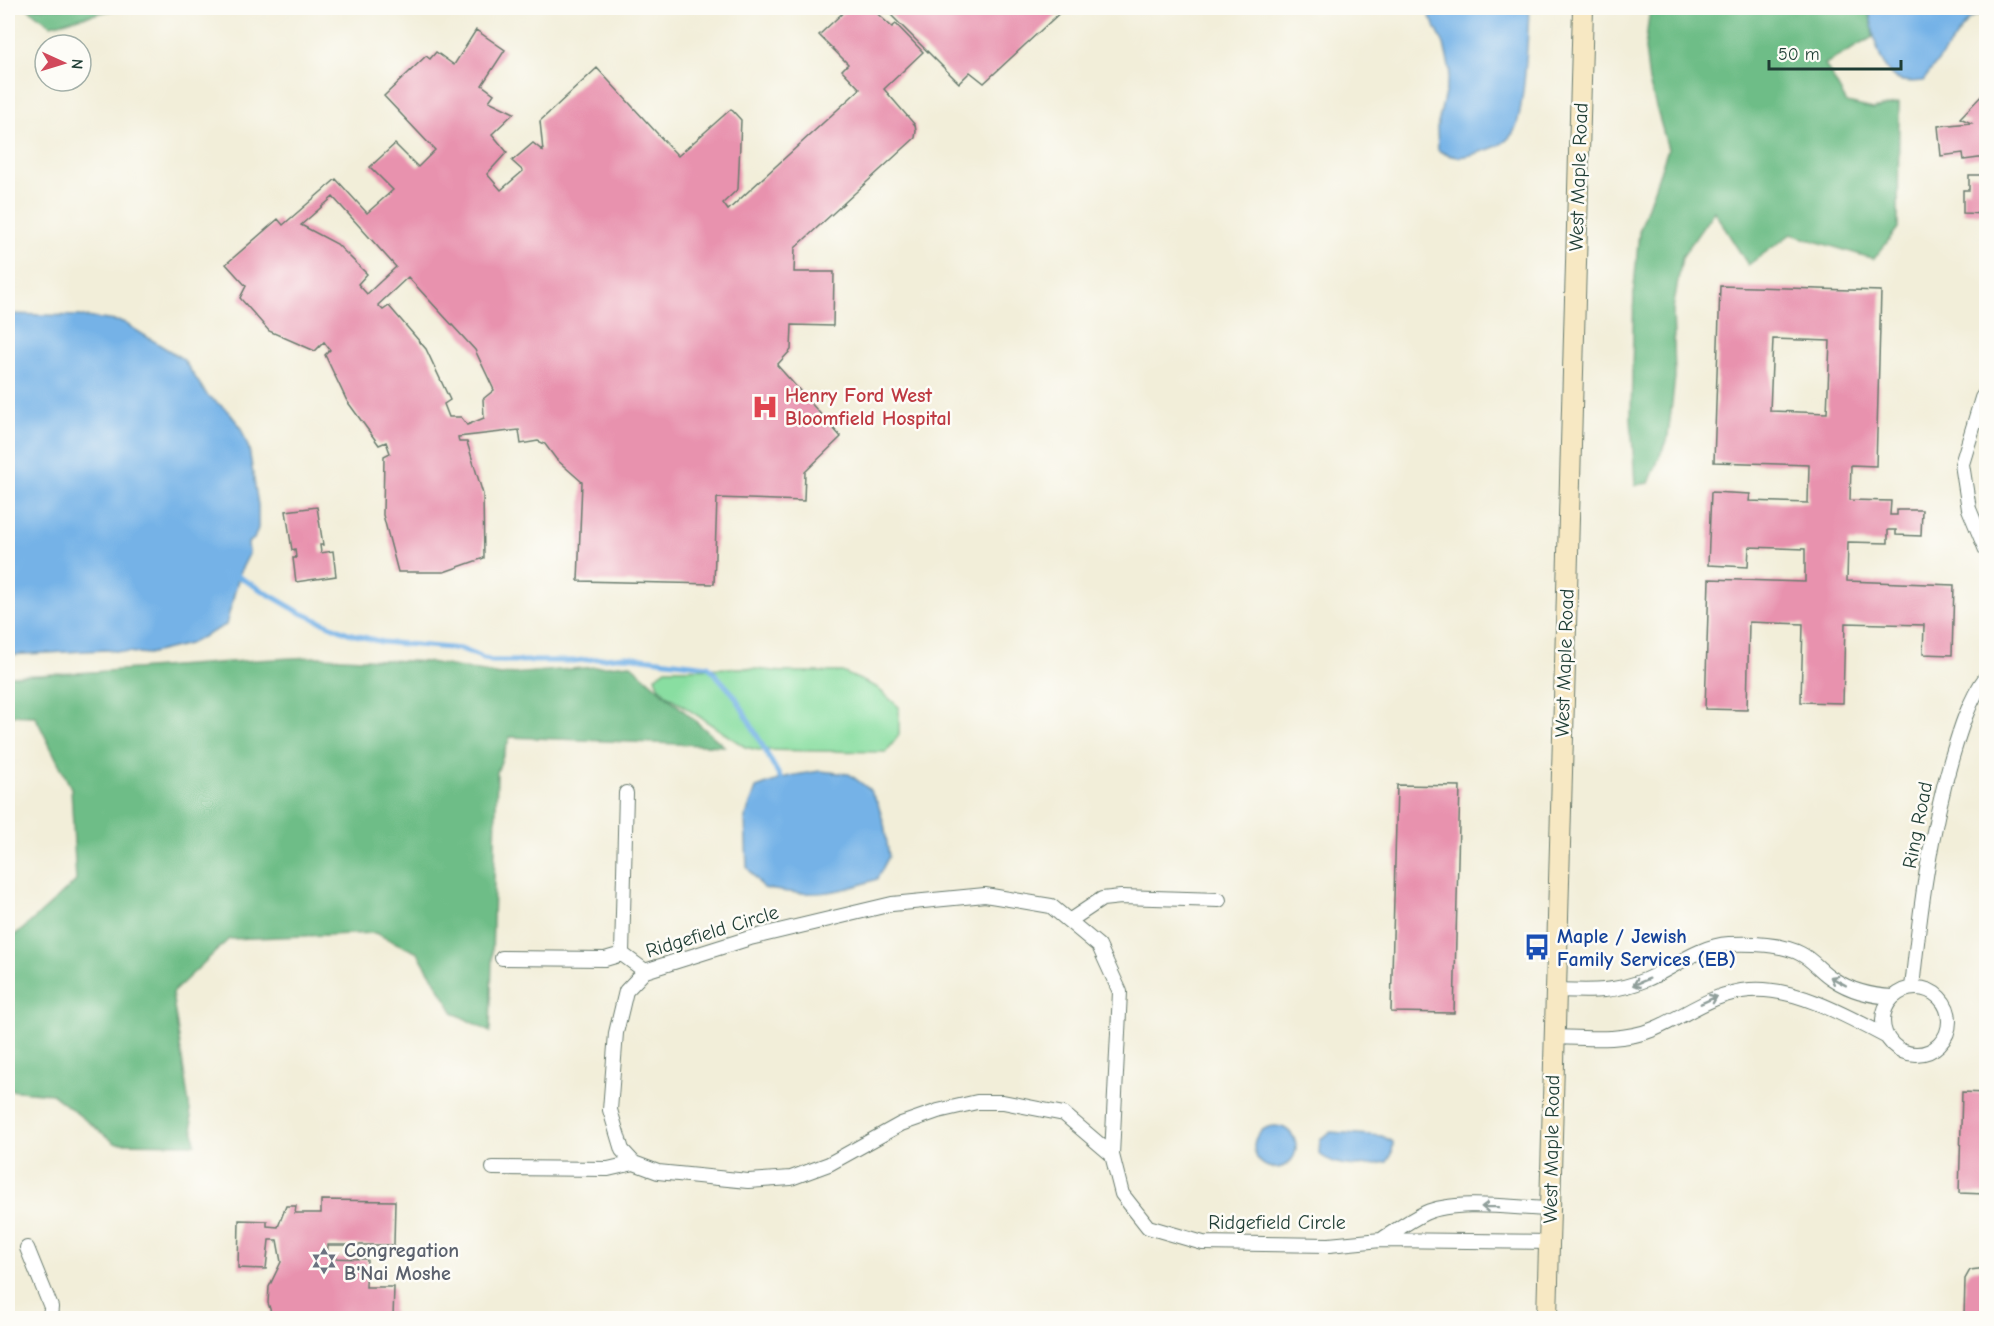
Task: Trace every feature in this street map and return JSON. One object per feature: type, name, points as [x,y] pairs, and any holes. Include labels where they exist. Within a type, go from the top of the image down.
[{"type":"main road","name":"West Maple Road","points":[[1547,1318],[1583,8]]},
{"type":"street","points":[[1986,392],[1982,398],[1962,464],[1968,509],[1986,550]]},
{"type":"street","name":"Ring Road","points":[[1912,988],[1926,877],[1942,793],[1962,724],[1986,677]]},
{"type":"street","points":[[622,954],[626,793]]},
{"type":"street","name":"Ridgefield Circle","points":[[634,1163],[622,1150],[610,1110],[616,1033],[626,991],[645,971],[750,938],[892,903],[985,894],[1051,906],[1099,946],[1120,992],[1112,1155],[1122,1194],[1148,1227],[1203,1243],[1329,1245],[1381,1240],[1549,1242]]},
{"type":"street","points":[[1069,921],[1102,899],[1121,897],[1219,900]]},
{"type":"street","points":[[1554,1037],[1609,1039],[1653,1030],[1715,997],[1752,990],[1791,995],[1823,1006],[1887,1037],[1904,1053],[1915,1055],[1936,1048],[1945,1037],[1949,1023],[1948,1011],[1942,1000],[1933,992],[1912,988],[1893,997],[1875,996],[1853,990],[1832,979],[1799,953],[1757,945],[1726,944],[1701,952],[1648,980],[1609,992],[1556,990]]},
{"type":"street","points":[[502,958],[605,959],[622,954]]},
{"type":"street","points":[[622,954],[645,971]]},
{"type":"street","points":[[1887,1037],[1883,1026],[1883,1013],[1893,997]]},
{"type":"street","points":[[493,1168],[609,1169],[634,1163],[658,1172],[703,1177],[748,1181],[791,1178],[829,1164],[876,1136],[902,1124],[938,1111],[977,1102],[1003,1102],[1064,1114],[1112,1155]]},
{"type":"street","name":"Ridgefield Circle","points":[[1381,1240],[1425,1213],[1436,1210],[1466,1207],[1549,1209]]},
{"type":"street","points":[[27,1248],[51,1307],[50,1318]]},
{"type":"green space","points":[[27,8],[120,8],[51,25]]},
{"type":"green space","points":[[1650,8],[1869,8],[1873,37],[1825,64],[1847,103],[1873,109],[1899,103],[1898,228],[1874,259],[1791,234],[1748,265],[1714,211],[1682,257],[1673,309],[1675,377],[1668,436],[1649,483],[1635,485],[1631,417],[1634,288],[1639,232],[1668,149],[1649,82],[1645,48]]},
{"type":"green space","points":[[320,657],[429,662],[500,675],[630,664],[724,746],[510,737],[497,772],[490,1032],[454,1013],[418,953],[375,933],[229,939],[172,993],[195,1144],[115,1143],[52,1094],[8,1090],[8,939],[22,930],[76,881],[71,788],[35,716],[8,715],[8,676]]},
{"type":"green space","points":[[746,668],[782,672],[842,672],[876,687],[899,707],[899,735],[886,752],[758,750],[745,747],[668,696],[658,686],[655,677],[666,669]]},
{"type":"water","points":[[1433,8],[1529,8],[1525,72],[1517,123],[1513,133],[1497,146],[1462,157],[1448,155],[1438,150],[1437,128],[1450,71],[1444,44],[1430,17]]},
{"type":"water","points":[[1869,8],[1986,8],[1986,12],[1970,18],[1923,81],[1909,82],[1895,78],[1884,64],[1876,45]]},
{"type":"water","points":[[8,314],[79,316],[123,322],[183,359],[207,395],[228,411],[240,426],[249,449],[258,505],[258,528],[254,539],[248,543],[249,554],[240,572],[226,625],[189,644],[148,654],[105,650],[8,655]]},
{"type":"water","points":[[820,771],[849,774],[869,789],[878,804],[884,824],[889,856],[877,879],[847,888],[821,893],[794,893],[763,888],[747,867],[745,818],[756,788],[789,776]]},
{"type":"water","points":[[1275,1126],[1290,1132],[1296,1147],[1290,1162],[1275,1168],[1260,1162],[1254,1147],[1260,1132]]},
{"type":"water","points":[[1331,1132],[1382,1136],[1393,1142],[1392,1154],[1387,1162],[1378,1164],[1360,1166],[1335,1162],[1319,1154],[1320,1139]]},
{"type":"building","points":[[848,8],[871,8],[892,27],[896,24],[923,52],[884,89],[915,125],[915,138],[795,248],[794,272],[834,272],[833,326],[792,325],[791,350],[777,365],[841,437],[805,472],[804,501],[717,498],[714,584],[578,581],[582,482],[556,459],[545,444],[538,441],[521,444],[519,430],[458,437],[459,442],[467,442],[483,494],[484,558],[444,572],[398,572],[383,515],[384,456],[390,453],[386,442],[379,445],[347,401],[325,355],[330,350],[324,342],[315,351],[269,331],[240,298],[246,286],[226,264],[278,219],[283,225],[336,179],[367,213],[393,190],[370,167],[395,144],[418,167],[435,150],[384,96],[426,56],[430,59],[436,52],[454,65],[476,30],[505,50],[482,85],[494,94],[489,101],[514,113],[492,134],[507,152],[487,174],[501,190],[523,171],[512,161],[533,143],[543,151],[540,121],[597,68],[678,156],[731,109],[741,120],[738,189],[723,203],[728,210],[860,89],[842,70],[848,64],[819,35]],"holes":[[[333,197],[396,267],[367,294],[358,284],[367,274],[337,244],[301,225]],[[408,277],[475,350],[494,390],[483,399],[484,418],[467,425],[461,417],[449,417],[444,404],[450,400],[426,349],[389,306],[383,310],[378,305]]]},
{"type":"building","points":[[884,8],[1065,8],[984,83],[970,72],[959,83]]},
{"type":"building","points":[[1986,91],[1986,157],[1964,160],[1963,153],[1941,156],[1938,126],[1971,123],[1960,118]]},
{"type":"building","points":[[1969,175],[1986,175],[1986,214],[1963,213],[1963,190],[1969,190]]},
{"type":"building","points":[[1720,286],[1881,291],[1876,466],[1851,465],[1850,500],[1891,501],[1890,515],[1897,515],[1897,510],[1922,510],[1921,536],[1896,535],[1896,530],[1888,530],[1888,543],[1848,542],[1847,581],[1954,585],[1952,655],[1923,654],[1924,625],[1845,623],[1843,703],[1801,702],[1803,624],[1749,622],[1747,710],[1705,709],[1709,579],[1805,582],[1805,549],[1749,547],[1748,567],[1708,565],[1711,492],[1750,494],[1749,501],[1808,503],[1809,465],[1714,462]],"holes":[[[1773,339],[1830,341],[1827,413],[1770,411]]]},
{"type":"building","points":[[317,507],[323,545],[320,545],[321,553],[333,551],[336,576],[296,582],[293,558],[296,558],[295,549],[292,550],[286,511]]},
{"type":"building","points":[[1397,785],[1460,786],[1454,1013],[1391,1012]]},
{"type":"building","points":[[1962,1092],[1986,1093],[1986,1194],[1959,1193]]},
{"type":"building","name":"Congregation B'Nai Moshe","points":[[321,1200],[395,1201],[394,1245],[328,1245],[327,1258],[367,1259],[366,1287],[394,1287],[393,1318],[273,1318],[268,1303],[269,1287],[281,1262],[277,1240],[269,1240],[266,1269],[238,1268],[239,1220],[267,1221],[267,1226],[278,1227],[286,1206],[296,1206],[295,1213],[321,1213]]},
{"type":"building","points":[[1986,1268],[1986,1318],[1964,1318],[1965,1279],[1970,1270]]},
{"type":"waterway","points":[[239,577],[299,612],[348,633],[382,642],[461,649],[491,661],[574,661],[626,656],[708,666],[735,696],[781,779]]},
{"type":"place","name":"Henry Ford West Bloomfield Hospital","points":[[765,407]]},
{"type":"place","name":"Maple / Jewish Family Services (EB)","points":[[1537,947]]},
{"type":"place","name":"Congregation B'Nai Moshe","points":[[324,1261]]}]
